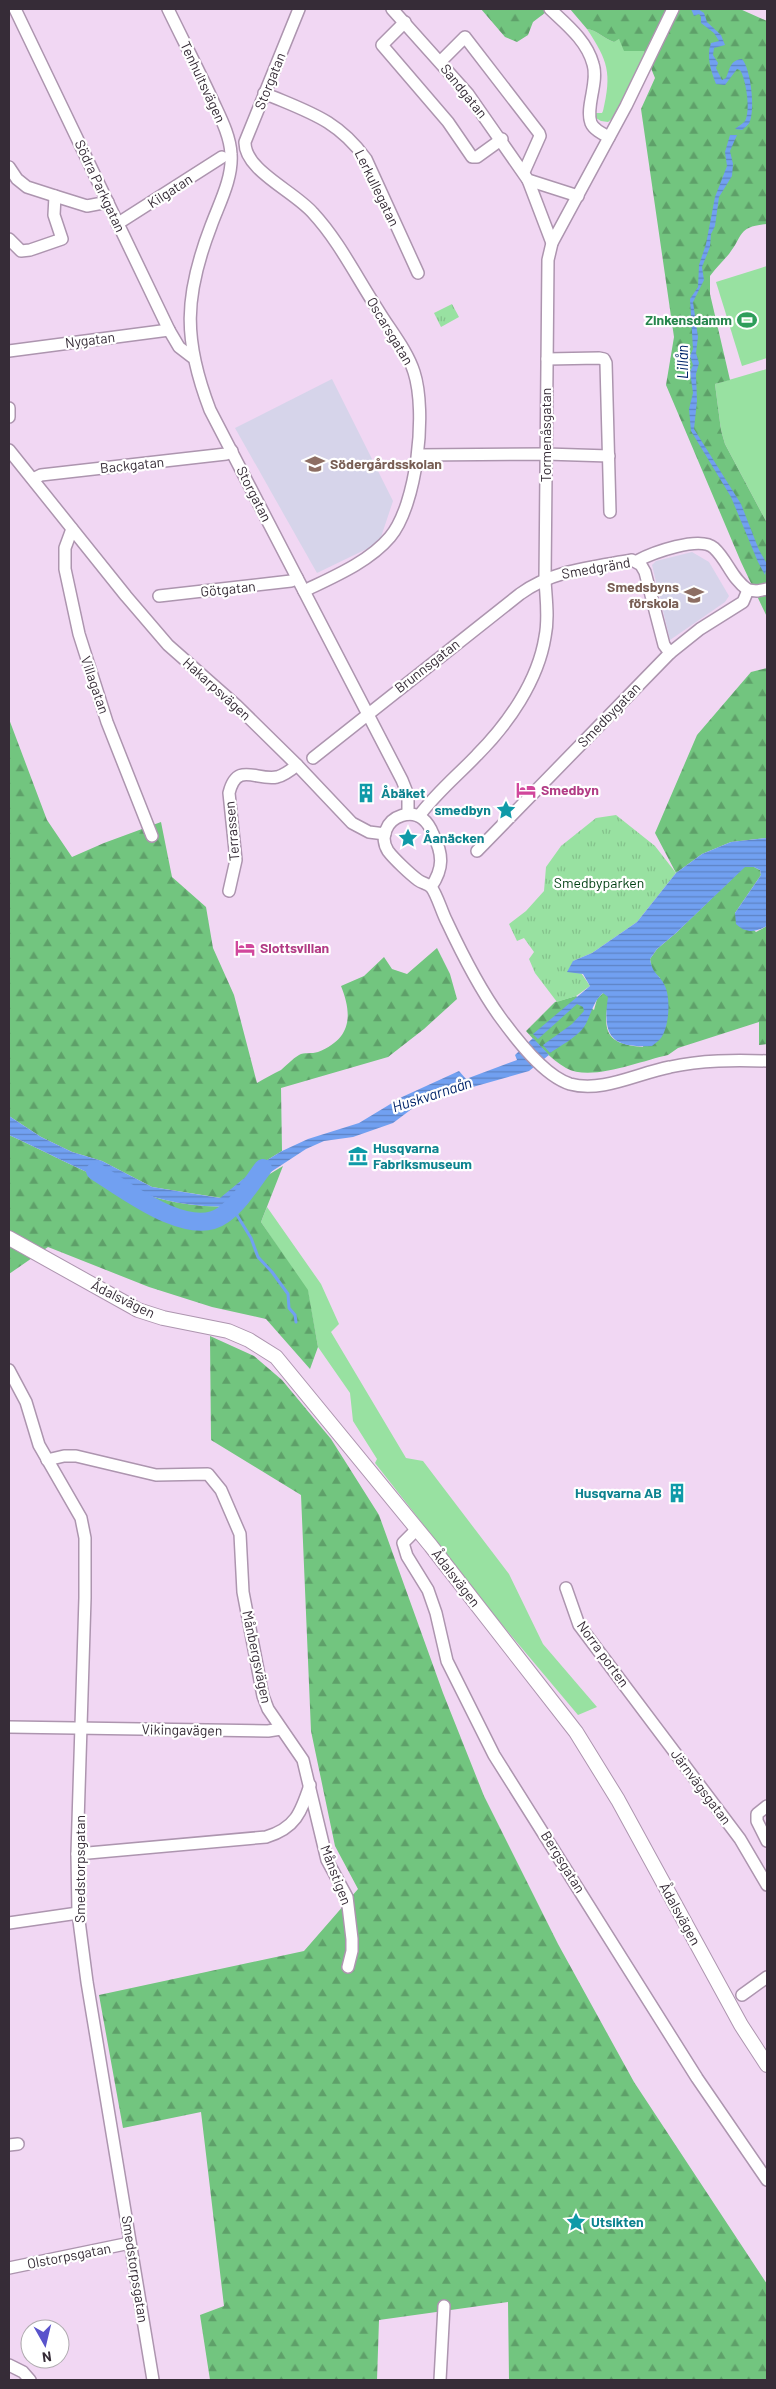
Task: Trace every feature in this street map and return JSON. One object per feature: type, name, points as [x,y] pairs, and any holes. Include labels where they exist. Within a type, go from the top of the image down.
[{"type":"main road","name":"Ådalsvägen","points":[[9,1238],[138,1310],[164,1318],[228,1331],[276,1357],[494,1626],[576,1732],[618,1800],[737,2016],[767,2065]]},
{"type":"street","name":"Södra Parkgatan","points":[[15,9],[169,330],[179,347],[192,357]]},
{"type":"street","name":"Tenhultsvägen","points":[[168,9],[219,114],[229,139],[227,157]]},
{"type":"street","name":"Storgatan","points":[[246,153],[245,142],[299,9]]},
{"type":"street","name":"Sandgatan","points":[[392,9],[441,61],[502,139],[526,176],[552,244]]},
{"type":"street","points":[[550,9],[580,38],[589,54],[594,65],[595,78],[591,123],[609,138]]},
{"type":"street","name":"Tormenåsgatan","points":[[385,834],[390,821],[413,815],[436,796],[480,753],[521,699],[542,655],[546,636],[548,260],[552,244],[609,138],[673,9]]},
{"type":"street","points":[[405,22],[382,45],[448,122],[466,152],[472,157],[477,157],[502,139]]},
{"type":"street","points":[[441,61],[465,37],[539,133],[540,136],[526,176],[578,196]]},
{"type":"street","name":"Lerkullegatan","points":[[264,93],[327,119],[355,144],[366,159],[418,273]]},
{"type":"street","name":"Oscarsgatan","points":[[246,153],[258,170],[301,201],[319,220],[404,351],[414,372],[418,390],[420,420],[418,455],[410,493],[402,517],[392,535],[380,548],[365,558],[304,592]]},
{"type":"street","name":"Kilgatan","points":[[117,224],[227,157]]},
{"type":"street","name":"Storgatan","points":[[227,157],[222,196],[202,249],[193,287],[190,323],[192,357],[210,410],[406,788],[413,815]]},
{"type":"street","points":[[9,167],[17,179],[27,186],[55,196],[87,206],[108,202]]},
{"type":"street","points":[[9,239],[21,251],[30,250],[62,239],[54,215],[55,196]]},
{"type":"street","name":"Nygatan","points":[[10,350],[169,330]]},
{"type":"street","points":[[547,359],[604,359],[606,363],[610,512]]},
{"type":"street","points":[[9,408],[9,417]]},
{"type":"street","name":"Hakarpsvägen","points":[[9,450],[168,645],[236,705],[352,823],[369,832],[385,834]]},
{"type":"street","name":"Backgatan","points":[[33,479],[40,475],[232,452]]},
{"type":"street","points":[[418,455],[546,454],[608,456]]},
{"type":"street","name":"Villagatan","points":[[72,529],[65,548],[65,569],[78,634],[107,722],[152,836]]},
{"type":"street","points":[[637,561],[647,556],[694,543],[706,544],[714,548],[736,582],[748,590],[767,589]]},
{"type":"street","name":"Smedgränd","points":[[545,580],[558,575],[637,561],[645,572],[664,645],[670,653]]},
{"type":"street","name":"Götgatan","points":[[159,596],[245,587],[291,581],[297,578]]},
{"type":"street","name":"Brunnsgatan","points":[[313,758],[533,584],[545,580]]},
{"type":"street","name":"Smedbygatan","points":[[477,851],[670,653],[700,629],[743,602],[748,590]]},
{"type":"street","name":"Terrassen","points":[[229,891],[236,860],[229,793],[231,783],[238,776],[248,774],[278,777],[297,765]]},
{"type":"street","points":[[413,815],[428,824],[442,858],[437,878],[431,887]]},
{"type":"street","points":[[385,834],[385,844],[389,852],[418,880],[431,887],[439,906],[490,1002],[515,1036],[542,1065],[563,1081],[588,1087],[691,1063],[725,1060],[767,1062]]},
{"type":"street","name":"Smedstorpsgatan","points":[[9,1370],[26,1402],[39,1445],[81,1518],[84,1538],[85,1598],[77,1854],[78,1913],[87,1982],[153,2380]]},
{"type":"street","name":"Månbergsvägen","points":[[47,1460],[64,1456],[76,1456],[156,1475],[208,1474],[220,1490],[240,1534],[243,1592],[262,1696],[268,1709],[303,1760],[310,1785]]},
{"type":"street","name":"Bergsgatan","points":[[416,1530],[403,1544],[407,1556],[428,1590],[436,1613],[447,1661],[494,1755],[696,2078],[767,2180]]},
{"type":"street","name":"Norra porten","points":[[566,1588],[579,1625],[630,1692]]},
{"type":"street","name":"Järnvägsgatan","points":[[630,1692],[740,1838],[767,1885]]},
{"type":"street","name":"Vikingavägen","points":[[9,1727],[268,1731],[281,1729]]},
{"type":"street","points":[[77,1854],[266,1837],[282,1832],[295,1820],[301,1812],[310,1785]]},
{"type":"street","name":"Månstigen","points":[[310,1785],[327,1860],[347,1897],[352,1939],[352,1951],[348,1966]]},
{"type":"street","points":[[767,1806],[757,1814],[757,1820],[767,1841]]},
{"type":"street","points":[[9,1923],[78,1913]]},
{"type":"street","points":[[742,1995],[767,1977]]},
{"type":"street","name":"Olstorpsgatan","points":[[9,2268],[130,2243]]},
{"type":"street","points":[[440,2380],[444,2306]]},
{"type":"street","points":[[9,2365],[23,2372],[30,2380]]},
{"type":"shaded area","name":"Södergårdsskolan","points":[[332,379],[393,501],[379,543],[317,573],[235,428]]},
{"type":"shaded area","name":"Smedsbyns förskola","points":[[692,552],[709,562],[729,596],[725,602],[670,640],[652,565],[656,561]]},
{"type":"green space","points":[[481,9],[550,9],[533,22],[528,35],[517,42],[505,37]]},
{"type":"green space","points":[[570,9],[740,9],[767,21],[767,224],[751,227],[742,233],[729,254],[710,276],[710,294],[730,380],[715,384],[721,430],[725,444],[767,523],[767,617],[741,562],[666,385],[674,337],[641,109],[655,78],[644,51],[624,51],[619,39],[614,42],[587,29]]},
{"type":"green space","points":[[587,29],[614,42],[618,39],[649,48],[614,117],[608,122],[596,118],[596,113],[602,113],[603,111],[607,77],[604,59]]},
{"type":"green space","name":"Zinkensdamm","points":[[767,266],[767,358],[742,366],[716,282]]},
{"type":"green space","points":[[452,304],[459,317],[441,327],[434,313]]},
{"type":"green space","points":[[767,369],[767,523],[725,444],[721,430],[715,384]]},
{"type":"green space","points":[[767,668],[767,838],[731,842],[702,854],[676,873],[655,833],[697,735],[751,672]]},
{"type":"green space","points":[[9,719],[47,820],[72,857],[161,822],[172,877],[206,907],[213,948],[234,995],[257,1083],[281,1070],[299,1055],[318,1052],[329,1047],[337,1040],[343,1033],[348,1017],[341,986],[364,976],[384,957],[392,969],[407,974],[437,948],[450,974],[457,999],[424,1029],[388,1057],[281,1088],[282,1151],[264,1162],[221,1198],[152,1187],[102,1161],[72,1152],[41,1137],[9,1116]]},
{"type":"green space","name":"Smedbyparken","points":[[616,815],[655,846],[676,873],[637,922],[592,953],[573,961],[590,986],[576,996],[557,1002],[535,973],[529,959],[534,952],[524,938],[517,941],[509,924],[526,911],[544,891],[546,867],[561,846],[596,818]]},
{"type":"green space","points":[[744,867],[754,867],[760,870],[761,875],[735,913],[756,932],[767,926],[767,1044],[759,1045],[759,1022],[678,1048],[668,1055],[616,1069],[589,1073],[576,1072],[560,1064],[544,1051],[526,1031],[555,1002],[576,996],[594,1010],[597,999],[603,993],[608,994],[609,997],[606,1019],[610,1034],[621,1043],[643,1047],[660,978],[652,971],[650,959],[657,949]]},
{"type":"green space","points":[[9,1135],[116,1184],[172,1202],[201,1206],[231,1206],[248,1187],[283,1166],[261,1222],[308,1290],[318,1347],[310,1369],[266,1319],[212,1307],[149,1287],[48,1247],[9,1274]]},
{"type":"green space","points":[[267,1207],[321,1284],[339,1324],[331,1332],[406,1458],[423,1461],[509,1574],[543,1644],[597,1707],[578,1715],[499,1621],[375,1463],[377,1459],[353,1421],[350,1393],[318,1347],[308,1292],[261,1222]]},
{"type":"green space","points":[[210,1336],[254,1356],[282,1380],[331,1439],[379,1515],[443,1693],[484,1796],[558,1944],[634,2082],[767,2284],[767,2380],[509,2380],[508,2302],[379,2320],[377,2380],[210,2380],[200,2315],[224,2306],[201,2112],[123,2128],[99,1995],[304,1951],[358,1889],[335,1846],[311,1731],[301,1495],[211,1440]]},
{"type":"water","points":[[691,9],[698,9],[704,13],[707,22],[721,35],[725,45],[714,48],[713,55],[718,63],[716,68],[722,80],[726,78],[735,61],[742,59],[748,71],[752,108],[748,125],[742,130],[735,129],[745,121],[748,110],[742,74],[737,69],[725,85],[716,84],[711,69],[709,53],[711,43],[719,41],[714,33],[701,23],[699,14],[694,16]]},
{"type":"water","points":[[730,135],[737,135],[730,151],[733,164],[732,176],[719,197],[710,247],[702,267],[704,280],[693,302],[698,337],[696,353],[699,363],[696,374],[697,401],[694,429],[741,504],[759,550],[767,564],[765,575],[731,497],[691,431],[689,409],[693,393],[690,372],[693,365],[690,356],[693,349],[690,299],[698,287],[699,265],[706,244],[715,197],[727,166],[725,152]]},
{"type":"water","points":[[767,838],[767,926],[759,930],[747,931],[736,924],[735,913],[761,875],[760,870],[754,867],[745,867],[657,949],[650,959],[654,972],[665,986],[668,998],[666,1027],[659,1040],[652,1046],[638,1046],[627,1045],[613,1037],[607,1022],[608,997],[603,993],[597,1000],[581,1031],[550,1053],[543,1045],[572,1024],[584,1011],[583,1007],[577,1004],[538,1039],[533,1034],[590,986],[583,974],[567,972],[573,961],[592,953],[637,922],[676,873],[702,854],[731,842]]},
{"type":"water","name":"Huskvarnaån","points":[[533,1038],[549,1055],[529,1071],[455,1092],[435,1095],[393,1123],[353,1137],[324,1141],[306,1149],[248,1187],[231,1206],[201,1206],[172,1202],[144,1194],[89,1173],[9,1135],[9,1116],[41,1137],[72,1152],[102,1161],[152,1187],[220,1198],[264,1162],[282,1151],[308,1139],[359,1123],[402,1097],[459,1071],[466,1079],[517,1060],[515,1055]]},
{"type":"waterway","name":"Huskvarnaån","points":[[95,1171],[139,1199],[175,1217],[193,1221],[209,1221],[223,1215],[235,1205],[263,1168]]},
{"type":"waterway","points":[[232,1207],[251,1238],[258,1257],[288,1294],[289,1308],[295,1315],[296,1322]]},
{"type":"place","name":"Zinkensdamm","points":[[747,320]]},
{"type":"place","name":"Södergårdsskolan","points":[[315,464]]},
{"type":"place","name":"Smedsbyns förskola","points":[[694,595]]},
{"type":"place","name":"Smedbyn","points":[[526,790]]},
{"type":"place","name":"Åbäket","points":[[366,793]]},
{"type":"place","name":"smedbyn","points":[[506,810]]},
{"type":"place","name":"Åanäcken","points":[[408,838]]},
{"type":"place","name":"Slottsvillan","points":[[245,948]]},
{"type":"place","name":"Husqvarna Fabriksmuseum","points":[[358,1156]]},
{"type":"place","name":"Husqvarna AB","points":[[677,1493]]},
{"type":"place","name":"Utsikten","points":[[576,2222]]},
{"type":"water label","name":"Lillån","points":[[683,362]]}]
